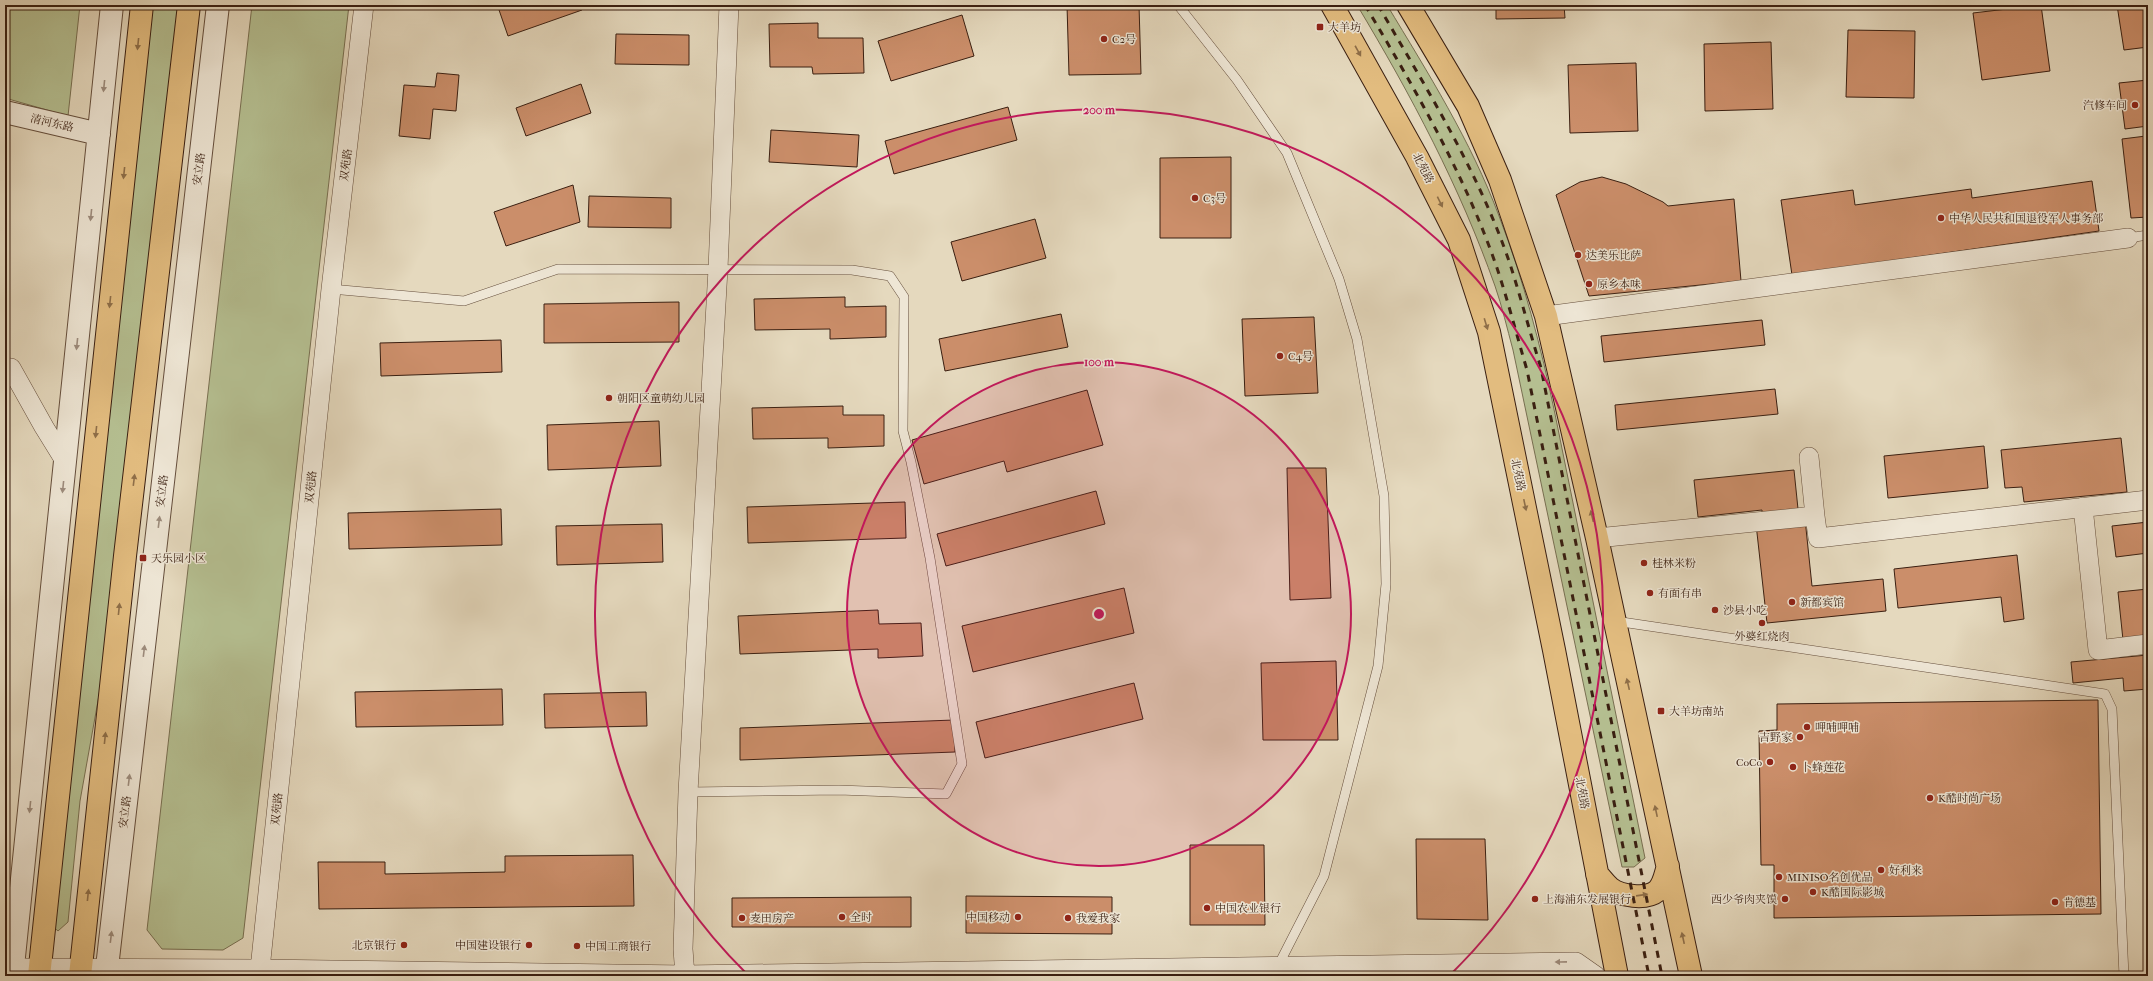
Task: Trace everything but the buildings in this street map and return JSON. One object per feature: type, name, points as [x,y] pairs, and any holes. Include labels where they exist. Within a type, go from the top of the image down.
[{"type":"main road","points":[[39,972],[142,5]]},
{"type":"main road","points":[[80,972],[125,556],[189,5]]},
{"type":"main road","name":"北苑路","points":[[1332,5],[1418,157],[1459,240],[1489,332],[1554,650],[1617,976]]},
{"type":"main road","points":[[1408,5],[1468,106],[1500,180],[1546,316],[1597,538],[1691,976]]},
{"type":"main road","points":[[1597,874],[1610,888],[1626,895],[1641,896],[1656,892],[1663,883],[1668,866]]},
{"type":"street","points":[[112,5],[10,971],[107,973],[260,969],[685,975],[1275,971],[1576,962],[1596,976]]},
{"type":"street","name":"安立路","points":[[107,973],[218,5]]},
{"type":"street","name":"双苑路","points":[[260,969],[331,289],[364,5]]},
{"type":"street","points":[[685,975],[683,949],[688,792],[718,269],[729,5]]},
{"type":"street","name":"清河东路","points":[[5,112],[99,134]]},
{"type":"street","points":[[1546,316],[2128,238]]},
{"type":"street","points":[[5,367],[11,368],[65,461]]},
{"type":"street","points":[[1809,457],[1818,538],[2148,500]]},
{"type":"street","points":[[2082,507],[2098,650],[2148,644]]},
{"type":"street","points":[[1597,538],[1815,516]]},
{"type":"lane","points":[[1178,5],[1237,80],[1287,153],[1339,279],[1357,339],[1384,496],[1386,584],[1378,666],[1324,876],[1275,971]]},
{"type":"lane","points":[[2128,238],[2148,235]]},
{"type":"lane","points":[[331,289],[464,301],[558,269],[852,270],[890,276],[904,297],[903,431],[911,462],[930,558],[962,764],[946,794],[839,790],[688,792]]},
{"type":"lane","points":[[1614,620],[2105,694],[2112,709],[2124,976]]},
{"type":"green space","points":[[5,5],[80,5],[68,116],[5,98]]},
{"type":"green space","points":[[152,5],[179,5],[110,634],[80,801],[68,922],[58,931],[49,923]]},
{"type":"green space","points":[[252,5],[349,5],[243,938],[223,950],[162,949],[147,930]]},
{"type":"green space","points":[[1357,5],[1387,5],[1462,134],[1488,188],[1508,240],[1531,314],[1550,389],[1645,858],[1634,867],[1622,867],[1513,350],[1498,294],[1466,213],[1433,142],[1415,107]]},
{"type":"railway","points":[[1365,5],[1438,133],[1470,199],[1497,268],[1509,306],[1527,370],[1649,976]]},
{"type":"railway","points":[[1378,5],[1433,99],[1483,196],[1510,264],[1541,368],[1662,976]]},
{"type":"place","name":"大羊坊","points":[[1320,27]]},
{"type":"place","name":"C2号","points":[[1104,39]]},
{"type":"place","name":"汽修车间","points":[[2135,105]]},
{"type":"place","name":"C3号","points":[[1195,198]]},
{"type":"place","name":"中华人民共和国退役军人事务部","points":[[1941,218]]},
{"type":"place","name":"达美乐比萨","points":[[1578,255]]},
{"type":"place","name":"原乡本味","points":[[1589,284]]},
{"type":"place","name":"C4号","points":[[1280,356]]},
{"type":"place","name":"朝阳区童萌幼儿园","points":[[609,398]]},
{"type":"place","name":"天乐园小区","points":[[143,558]]},
{"type":"place","name":"桂林米粉","points":[[1644,563]]},
{"type":"place","name":"有面有串","points":[[1650,593]]},
{"type":"place","name":"新都宾馆","points":[[1792,602]]},
{"type":"place","name":"沙县小吃","points":[[1715,610]]},
{"type":"place","name":"外婆红烧肉","points":[[1762,623]]},
{"type":"place","name":"大羊坊南站","points":[[1661,711]]},
{"type":"place","name":"呷哺呷哺","points":[[1807,727]]},
{"type":"place","name":"吉野家","points":[[1800,737]]},
{"type":"place","name":"CoCo","points":[[1770,762]]},
{"type":"place","name":"卜蜂莲花","points":[[1793,767]]},
{"type":"place","name":"K酷时尚广场","points":[[1930,798]]},
{"type":"place","name":"好利来","points":[[1881,870]]},
{"type":"place","name":"MINISO名创优品","points":[[1779,877]]},
{"type":"place","name":"K酷国际影城","points":[[1813,892]]},
{"type":"place","name":"上海浦东发展银行","points":[[1535,899]]},
{"type":"place","name":"西少爷肉夹馍","points":[[1785,899]]},
{"type":"place","name":"肯德基","points":[[2055,902]]},
{"type":"place","name":"中国农业银行","points":[[1207,908]]},
{"type":"place","name":"全时","points":[[842,917]]},
{"type":"place","name":"中国移动","points":[[1018,917]]},
{"type":"place","name":"麦田房产","points":[[742,918]]},
{"type":"place","name":"我爱我家","points":[[1068,918]]},
{"type":"place","name":"北京银行","points":[[404,945]]},
{"type":"place","name":"中国建设银行","points":[[529,945]]},
{"type":"place","name":"中国工商银行","points":[[577,946]]}]
